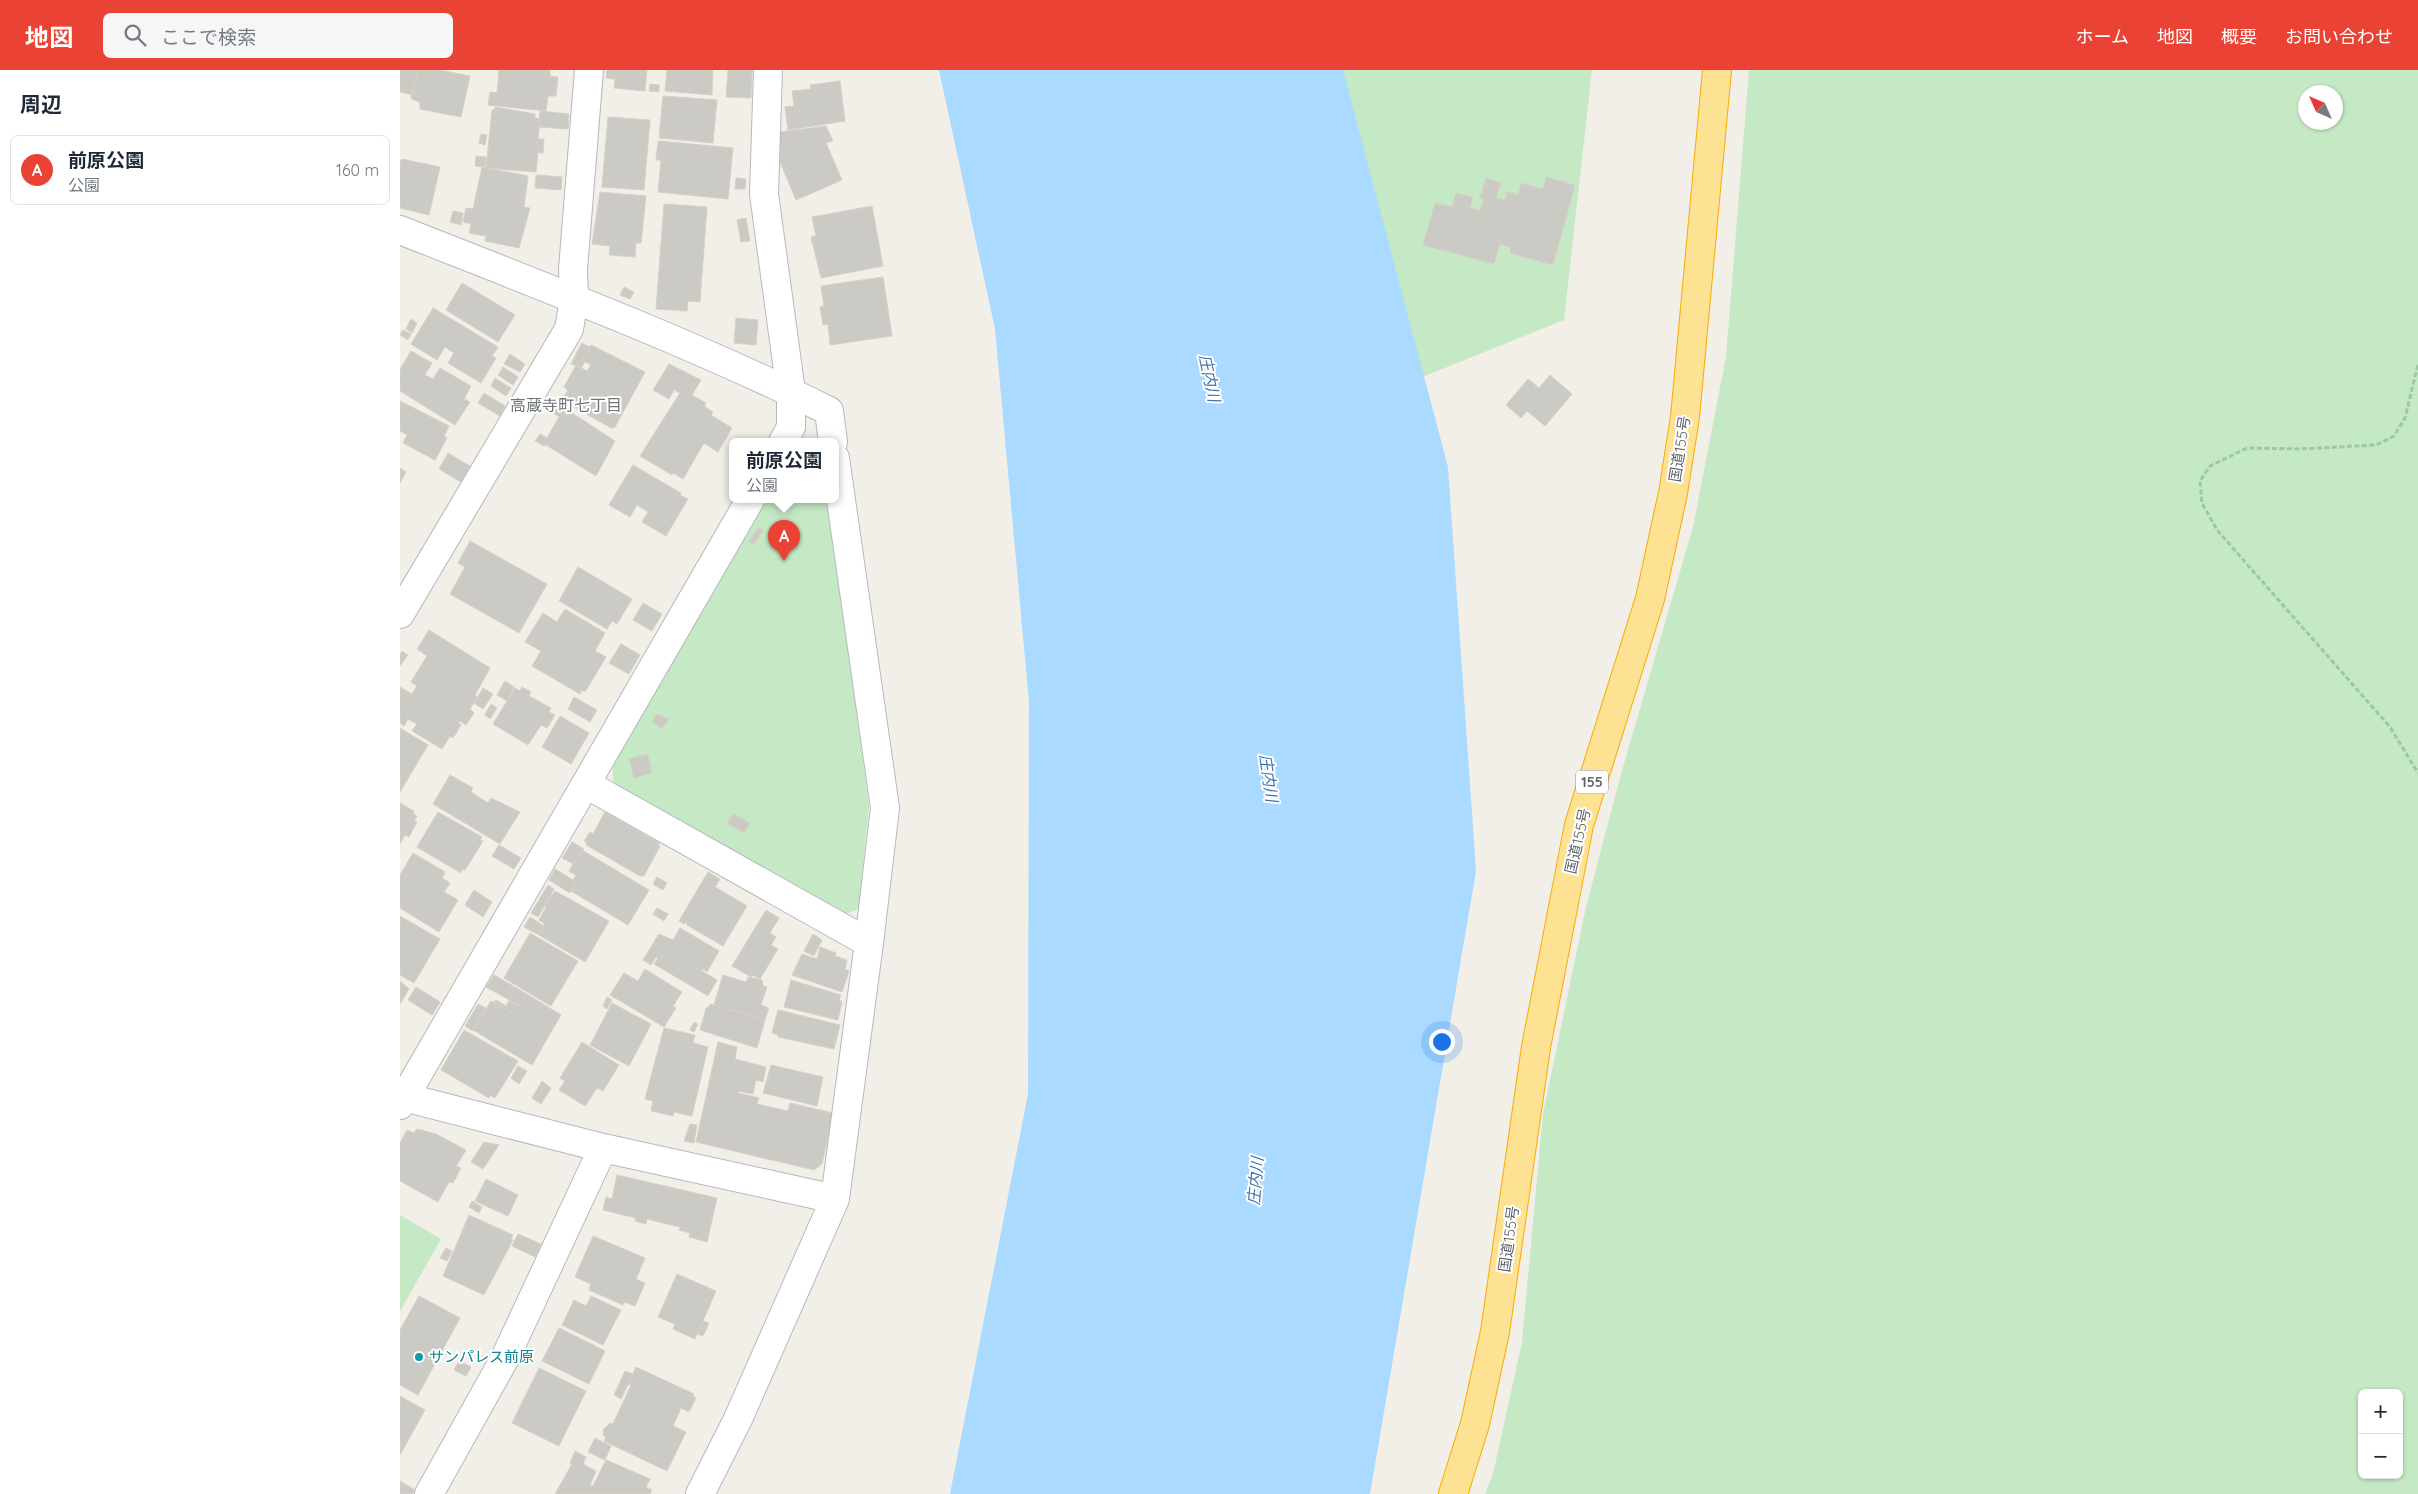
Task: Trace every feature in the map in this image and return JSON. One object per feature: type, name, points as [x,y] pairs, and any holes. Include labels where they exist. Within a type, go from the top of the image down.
[{"type":"highway","name":"国道155号","points":[[1453,1494],[1476,1424],[1495,1332],[1536,1047],[1579,825],[1650,599],[1673,493],[1686,417],[1717,70]]},
{"type":"street","points":[[400,614],[569,328],[574,299],[573,269],[589,70]]},
{"type":"street","points":[[768,70],[764,194],[791,392],[791,427],[785,438]]},
{"type":"street","points":[[400,230],[574,299],[791,392],[828,411],[832,438]]},
{"type":"street","points":[[700,1494],[738,1419],[835,1199],[885,808],[839,486]]},
{"type":"street","points":[[748,503],[401,1099],[603,1148],[835,1199]]},
{"type":"street","points":[[586,784],[869,943]]},
{"type":"street","points":[[429,1494],[505,1358],[603,1148]]},
{"type":"path","points":[[2418,365],[2405,418],[2394,436],[2376,445],[2299,449],[2247,448],[2210,466],[2200,482],[2202,504],[2217,530],[2390,727],[2418,773]]},
{"type":"green space","points":[[1106,70],[1592,70],[1564,320],[1380,394]]},
{"type":"green space","points":[[1749,70],[2418,70],[2418,1494],[1485,1494],[1493,1474],[1522,1342],[1543,1114],[1586,907],[1621,774],[1693,527],[1726,357]]},
{"type":"green space","points":[[765,503],[827,503],[869,805],[859,909],[845,914],[614,784],[612,766]]},
{"type":"green space","points":[[400,1215],[441,1239],[400,1311]]},
{"type":"water","name":"庄内川","points":[[939,70],[1343,70],[1448,467],[1476,871],[1370,1494],[950,1494],[1028,1094],[1029,702],[995,329]]},
{"type":"building","points":[[400,70],[418,70],[412,95],[400,92]]},
{"type":"building","points":[[418,70],[440,70],[470,76],[461,117],[420,109],[420,102],[411,99]]},
{"type":"building","points":[[499,70],[550,70],[550,76],[558,77],[556,96],[548,96],[546,111],[488,105],[490,92],[497,93]]},
{"type":"building","points":[[607,70],[647,70],[645,91],[614,88],[615,79],[606,78]]},
{"type":"building","points":[[667,70],[713,70],[712,95],[665,91]]},
{"type":"building","points":[[728,70],[752,70],[751,98],[726,97]]},
{"type":"building","points":[[840,81],[845,121],[788,130],[785,107],[794,106],[792,91],[811,89],[810,85]]},
{"type":"building","points":[[650,84],[659,85],[659,92],[649,91]]},
{"type":"building","points":[[663,96],[717,100],[713,143],[659,138]]},
{"type":"building","points":[[495,107],[535,114],[535,118],[540,119],[538,139],[544,139],[543,153],[538,152],[536,172],[486,168],[492,110],[495,110]]},
{"type":"building","points":[[540,111],[569,114],[568,129],[539,127]]},
{"type":"building","points":[[608,117],[650,120],[644,190],[602,187]]},
{"type":"building","points":[[826,126],[833,141],[826,143],[842,180],[796,200],[780,162],[780,132]]},
{"type":"building","points":[[481,134],[487,135],[485,145],[479,143]]},
{"type":"building","points":[[658,142],[733,148],[728,199],[658,192],[661,160],[656,160]]},
{"type":"building","points":[[476,156],[486,157],[485,167],[475,166]]},
{"type":"building","points":[[402,159],[440,167],[429,215],[400,208],[400,162]]},
{"type":"building","points":[[482,167],[528,176],[524,207],[530,208],[519,248],[485,241],[486,236],[469,233],[471,224],[463,222],[466,208],[473,209]]},
{"type":"building","points":[[536,175],[562,177],[561,190],[535,188]]},
{"type":"building","points":[[1546,177],[1575,185],[1553,265],[1510,253],[1511,248],[1500,244],[1494,264],[1423,245],[1435,203],[1452,207],[1456,193],[1473,197],[1470,208],[1480,211],[1484,199],[1480,198],[1486,178],[1501,183],[1496,198],[1505,200],[1507,192],[1518,195],[1521,183],[1543,189]]},
{"type":"building","points":[[736,178],[746,179],[745,189],[735,189]]},
{"type":"building","points":[[600,192],[646,196],[641,243],[636,243],[635,257],[609,255],[610,246],[592,244]]},
{"type":"building","points":[[664,204],[707,207],[700,302],[688,301],[687,311],[656,309]]},
{"type":"building","points":[[872,206],[883,266],[821,278],[811,237],[816,236],[812,217]]},
{"type":"building","points":[[453,211],[463,213],[461,225],[450,222]]},
{"type":"building","points":[[746,218],[750,241],[741,242],[737,220]]},
{"type":"building","points":[[883,277],[892,336],[830,345],[828,324],[823,325],[820,307],[824,306],[821,286]]},
{"type":"building","points":[[462,283],[515,315],[498,342],[446,310]]},
{"type":"building","points":[[624,287],[634,292],[630,299],[620,295]]},
{"type":"building","points":[[433,308],[498,347],[492,356],[496,358],[481,383],[448,363],[454,353],[445,347],[437,360],[411,344]]},
{"type":"building","points":[[736,318],[758,320],[756,345],[734,343]]},
{"type":"building","points":[[411,319],[417,323],[412,333],[406,329]]},
{"type":"building","points":[[403,330],[411,334],[408,340],[400,335]]},
{"type":"building","points":[[582,343],[590,347],[582,360],[585,362],[581,368],[571,364]]},
{"type":"building","points":[[591,345],[645,372],[615,427],[611,428],[562,400],[568,390],[564,387],[576,365],[587,371],[591,365],[582,360]]},
{"type":"building","points":[[411,351],[432,363],[425,375],[433,379],[440,368],[471,386],[464,399],[470,402],[455,425],[400,391],[400,369]]},
{"type":"building","points":[[510,354],[525,364],[520,372],[504,364]]},
{"type":"building","points":[[669,364],[701,380],[692,395],[706,403],[704,406],[713,412],[711,415],[732,428],[718,452],[704,443],[683,479],[673,473],[672,475],[640,456],[680,393],[674,390],[669,399],[653,390]]},
{"type":"building","points":[[503,367],[518,377],[513,385],[498,375]]},
{"type":"building","points":[[1550,375],[1572,394],[1545,426],[1527,411],[1521,418],[1506,405],[1528,379],[1539,388]]},
{"type":"building","points":[[495,378],[511,388],[506,396],[491,386]]},
{"type":"building","points":[[484,393],[505,406],[500,416],[478,403]]},
{"type":"building","points":[[553,399],[570,410],[564,420],[546,408]]},
{"type":"building","points":[[400,401],[449,426],[444,436],[447,438],[435,460],[403,443],[407,435],[400,431]]},
{"type":"building","points":[[569,411],[615,441],[596,476],[546,445],[544,446],[535,441],[540,434],[547,438],[559,417],[564,420]]},
{"type":"building","points":[[448,453],[470,466],[461,482],[439,469]]},
{"type":"building","points":[[633,465],[688,499],[666,536],[642,522],[648,512],[637,505],[630,517],[609,505]]},
{"type":"building","points":[[400,468],[406,472],[400,483]]},
{"type":"building","points":[[758,527],[763,530],[754,545],[749,542]]},
{"type":"building","points":[[470,541],[547,584],[519,633],[450,594],[465,567],[458,563]]},
{"type":"building","points":[[578,567],[632,599],[617,624],[612,621],[607,629],[559,601]]},
{"type":"building","points":[[643,603],[662,614],[652,631],[633,620]]},
{"type":"building","points":[[565,609],[605,633],[595,651],[606,657],[585,692],[582,690],[580,694],[532,666],[541,651],[525,642],[543,613],[557,622]]},
{"type":"building","points":[[429,630],[490,668],[475,695],[477,697],[470,709],[474,713],[466,725],[460,721],[458,723],[461,725],[453,738],[450,736],[442,749],[412,731],[417,724],[408,719],[404,726],[400,723],[400,687],[412,694],[417,686],[411,682],[427,656],[417,649]]},
{"type":"building","points":[[621,644],[640,655],[629,674],[609,663]]},
{"type":"building","points":[[402,651],[408,655],[400,666],[400,655]]},
{"type":"building","points":[[505,681],[514,687],[507,701],[497,695]]},
{"type":"building","points":[[522,687],[531,692],[529,696],[551,708],[549,712],[555,715],[547,728],[541,725],[528,745],[493,724],[515,688],[520,691]]},
{"type":"building","points":[[483,688],[493,694],[483,709],[474,703]]},
{"type":"building","points":[[574,697],[597,710],[590,722],[568,709]]},
{"type":"building","points":[[491,704],[497,708],[490,719],[485,715]]},
{"type":"building","points":[[657,714],[669,719],[662,729],[652,721]]},
{"type":"building","points":[[560,716],[589,733],[571,764],[542,747]]},
{"type":"building","points":[[400,728],[428,745],[400,792]]},
{"type":"building","points":[[648,754],[652,773],[634,778],[629,759]]},
{"type":"building","points":[[450,775],[473,788],[471,792],[488,803],[491,798],[520,812],[500,844],[433,804]]},
{"type":"building","points":[[400,803],[414,811],[413,813],[417,816],[414,820],[417,822],[409,837],[405,835],[400,844]]},
{"type":"building","points":[[438,812],[482,837],[480,840],[483,841],[465,870],[463,869],[461,873],[417,847]]},
{"type":"building","points":[[605,812],[659,843],[658,846],[660,846],[644,876],[640,876],[586,845],[587,843],[584,841],[590,832],[593,834]]},
{"type":"building","points":[[733,814],[750,823],[744,833],[727,823]]},
{"type":"building","points":[[572,842],[584,849],[573,864],[562,858]]},
{"type":"building","points":[[499,845],[521,858],[514,869],[492,856]]},
{"type":"building","points":[[582,850],[649,890],[628,925],[571,891],[575,884],[572,882],[576,875],[569,871]]},
{"type":"building","points":[[413,853],[445,872],[442,878],[450,883],[444,892],[458,900],[439,932],[400,908],[400,875]]},
{"type":"building","points":[[555,869],[573,880],[572,882],[575,884],[570,893],[549,880]]},
{"type":"building","points":[[708,872],[720,879],[715,887],[712,885],[704,898],[695,894]]},
{"type":"building","points":[[657,877],[667,883],[663,890],[653,884]]},
{"type":"building","points":[[548,885],[554,889],[538,917],[531,913]]},
{"type":"building","points":[[712,885],[747,906],[723,946],[687,925],[686,921],[684,924],[679,921],[695,894],[704,898]]},
{"type":"building","points":[[474,890],[492,902],[483,917],[465,905]]},
{"type":"building","points":[[555,891],[609,921],[585,962],[539,935],[545,924],[539,920],[546,907],[544,906]]},
{"type":"building","points":[[657,908],[668,914],[664,921],[653,914]]},
{"type":"building","points":[[766,910],[779,918],[770,933],[776,937],[771,945],[778,949],[760,979],[752,975],[751,977],[732,966]]},
{"type":"building","points":[[400,916],[440,939],[414,983],[400,975]]},
{"type":"building","points":[[530,917],[544,926],[539,935],[524,927]]},
{"type":"building","points":[[680,928],[719,951],[707,972],[703,969],[702,971],[717,980],[708,996],[654,964],[658,958],[656,957],[651,965],[643,960],[659,934],[673,940]]},
{"type":"building","points":[[530,933],[578,961],[551,1006],[504,978]]},
{"type":"building","points":[[813,934],[822,940],[814,956],[804,951]]},
{"type":"building","points":[[820,947],[836,953],[835,956],[847,960],[845,969],[849,971],[842,992],[792,975],[802,954],[817,959]]},
{"type":"building","points":[[645,969],[682,992],[673,1006],[676,1008],[664,1027],[610,995],[624,973],[638,981]]},
{"type":"building","points":[[494,975],[527,994],[520,1006],[486,987]]},
{"type":"building","points":[[723,975],[746,982],[748,977],[762,980],[763,986],[767,987],[761,1005],[769,1008],[765,1020],[714,1005]]},
{"type":"building","points":[[791,980],[841,995],[839,999],[842,1002],[838,1020],[784,1007]]},
{"type":"building","points":[[400,981],[409,989],[400,1004]]},
{"type":"building","points":[[416,987],[440,1002],[432,1015],[408,1000]]},
{"type":"building","points":[[527,994],[561,1015],[532,1065],[473,1030],[491,1001],[512,1013],[517,1004],[520,1006]]},
{"type":"building","points":[[607,997],[612,1000],[607,1009],[603,1006]]},
{"type":"building","points":[[496,1000],[506,1006],[509,1001],[517,1005],[512,1013],[494,1002]]},
{"type":"building","points":[[612,1003],[651,1024],[629,1066],[590,1045]]},
{"type":"building","points":[[478,1004],[486,1008],[473,1031],[465,1026]]},
{"type":"building","points":[[710,1004],[765,1020],[757,1048],[700,1030],[706,1008]]},
{"type":"building","points":[[778,1010],[840,1025],[834,1049],[778,1037],[778,1035],[772,1033]]},
{"type":"building","points":[[694,1022],[698,1024],[694,1032],[690,1030]]},
{"type":"building","points":[[664,1028],[695,1035],[693,1043],[708,1047],[692,1116],[674,1112],[673,1116],[651,1111],[653,1101],[645,1099]]},
{"type":"building","points":[[464,1030],[518,1061],[495,1098],[490,1095],[489,1098],[441,1070]]},
{"type":"building","points":[[582,1042],[619,1065],[603,1091],[597,1088],[585,1106],[559,1090],[565,1081],[560,1078]]},
{"type":"building","points":[[718,1042],[737,1047],[735,1059],[766,1067],[763,1082],[756,1080],[753,1094],[738,1091],[738,1093],[759,1098],[757,1104],[788,1111],[790,1103],[833,1113],[822,1164],[814,1170],[696,1142]]},
{"type":"building","points":[[771,1065],[823,1077],[817,1106],[763,1093]]},
{"type":"building","points":[[518,1066],[527,1071],[519,1084],[511,1078]]},
{"type":"building","points":[[542,1081],[551,1088],[541,1104],[532,1098]]},
{"type":"building","points":[[690,1124],[697,1125],[694,1143],[684,1141]]},
{"type":"building","points":[[417,1129],[436,1134],[466,1150],[456,1166],[461,1168],[453,1183],[449,1182],[438,1202],[400,1181],[400,1143],[407,1130],[414,1133]]},
{"type":"building","points":[[484,1142],[499,1145],[483,1169],[471,1162]]},
{"type":"building","points":[[617,1175],[717,1198],[707,1242],[689,1237],[690,1233],[679,1230],[680,1227],[647,1219],[646,1224],[635,1221],[636,1218],[603,1210],[606,1197],[612,1199]]},
{"type":"building","points":[[486,1179],[518,1195],[508,1216],[475,1201]]},
{"type":"building","points":[[472,1201],[482,1207],[479,1213],[469,1207]]},
{"type":"building","points":[[469,1215],[513,1235],[511,1239],[513,1240],[484,1295],[443,1276]]},
{"type":"building","points":[[518,1234],[541,1244],[535,1257],[512,1246]]},
{"type":"building","points":[[593,1236],[645,1258],[636,1279],[645,1283],[635,1306],[625,1302],[623,1305],[589,1290],[591,1284],[575,1277]]},
{"type":"building","points":[[446,1248],[452,1251],[447,1261],[440,1258]]},
{"type":"building","points":[[677,1274],[716,1291],[695,1339],[673,1329],[675,1324],[658,1317]]},
{"type":"building","name":"サンパレス前原","points":[[419,1296],[460,1318],[418,1395],[400,1385],[400,1330]]},
{"type":"building","points":[[591,1296],[621,1310],[603,1345],[562,1325],[574,1300],[586,1306]]},
{"type":"building","points":[[703,1321],[709,1323],[703,1336],[697,1334]]},
{"type":"building","points":[[559,1328],[605,1351],[589,1384],[542,1361]]},
{"type":"building","points":[[459,1361],[471,1367],[466,1376],[454,1370]]},
{"type":"building","points":[[636,1367],[694,1394],[693,1396],[696,1398],[689,1412],[681,1408],[673,1426],[686,1432],[667,1471],[604,1441],[606,1437],[603,1430],[610,1423],[613,1424],[631,1385],[628,1384]]},
{"type":"building","points":[[539,1368],[586,1391],[559,1446],[512,1423]]},
{"type":"building","points":[[625,1371],[633,1374],[621,1399],[614,1395]]},
{"type":"building","points":[[400,1396],[425,1410],[400,1455]]},
{"type":"building","points":[[595,1438],[611,1446],[605,1460],[588,1452]]},
{"type":"building","points":[[575,1451],[586,1457],[583,1464],[596,1471],[590,1485],[593,1486],[606,1460],[650,1479],[646,1487],[652,1490],[650,1494],[555,1494],[572,1464],[570,1463]]},
{"type":"building","points":[[400,1481],[415,1490],[412,1494],[400,1494]]},
{"type":"place","name":"前原公園","points":[[784,561]]},
{"type":"place","name":"サンパレス前原","points":[[419,1357]]},
{"type":"district","name":"高蔵寺町七丁目","points":[[566,405]]}]
